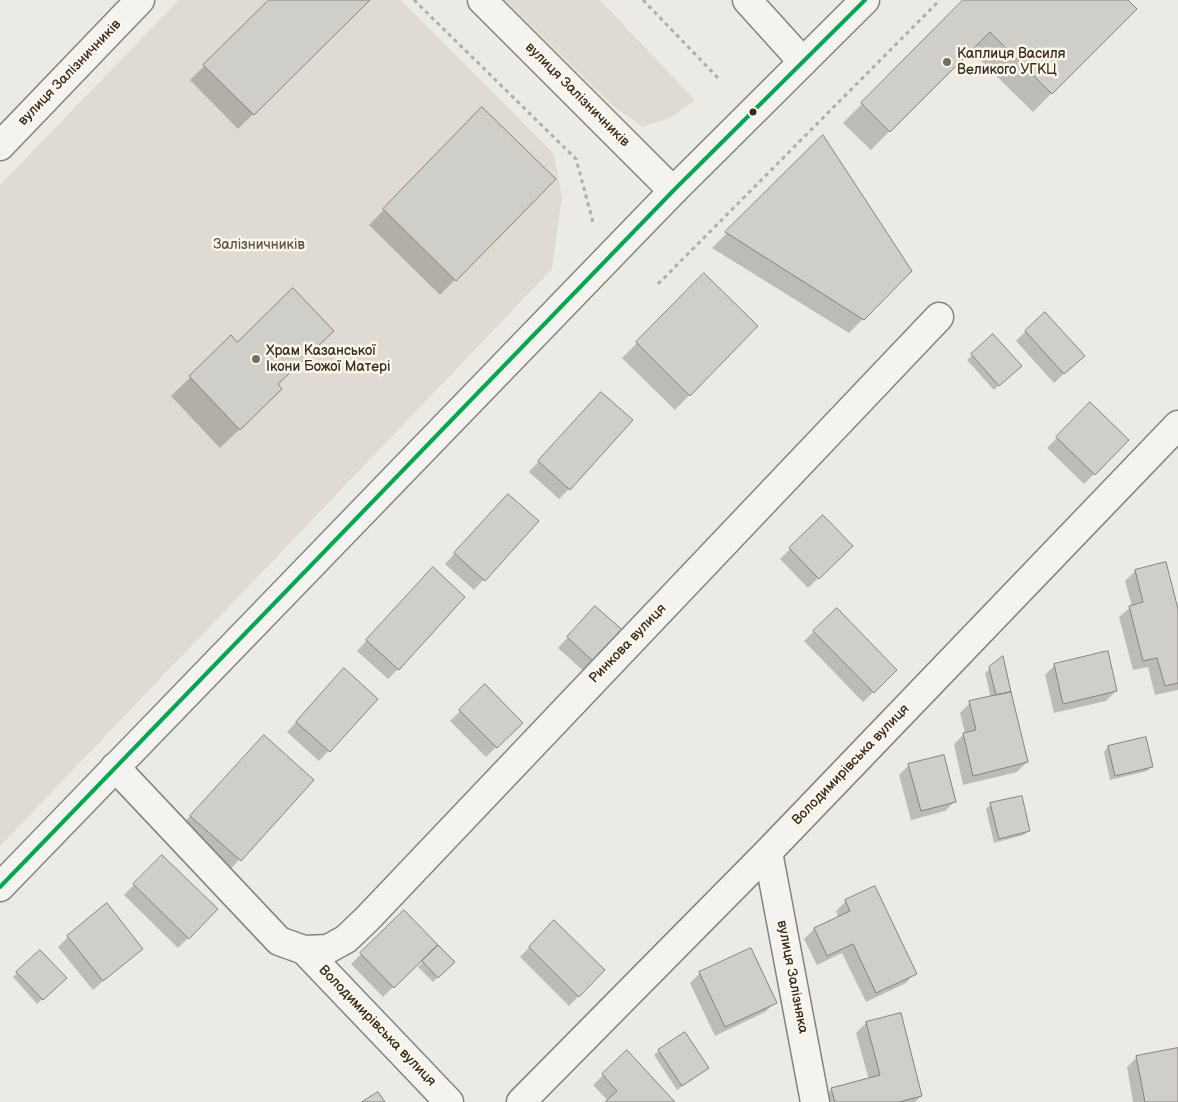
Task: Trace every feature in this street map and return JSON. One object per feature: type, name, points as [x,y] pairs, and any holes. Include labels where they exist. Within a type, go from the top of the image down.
[{"type":"street","name":"вулиця Залізничників","points":[[0,146],[140,0]]},
{"type":"street","name":"вулиця Залізничників","points":[[482,0],[672,191]]},
{"type":"street","points":[[746,0],[803,62]]},
{"type":"street","points":[[0,887],[672,191],[865,0]]},
{"type":"street","name":"Ринкова вулиця","points":[[304,950],[328,948],[346,939],[367,919],[939,316]]},
{"type":"street","name":"Володимирівська вулиця","points":[[521,1102],[768,852],[1178,425]]},
{"type":"street","points":[[115,767],[279,941],[304,950]]},
{"type":"street","name":"вулиця Залізняка","points":[[768,852],[815,1102]]},
{"type":"street","name":"Володимирівська вулиця","points":[[304,950],[449,1102]]},
{"type":"path","points":[[414,0],[576,159],[593,222]]},
{"type":"path","points":[[643,0],[718,78]]},
{"type":"path","points":[[658,284],[940,0]]},
{"type":"shaded area","name":"Залізничників","points":[[179,0],[401,0],[554,154],[562,197],[552,269],[0,846],[0,185]]},
{"type":"shaded area","points":[[505,0],[600,0],[695,100],[670,118],[642,127],[611,104]]},
{"type":"building","points":[[269,0],[370,0],[254,115],[203,65]]},
{"type":"building","points":[[963,0],[1128,0],[1137,9],[1052,94],[990,32],[890,132],[861,103]]},
{"type":"building","points":[[482,107],[556,179],[456,281],[383,209]]},
{"type":"building","points":[[823,135],[912,271],[864,320],[725,232]]},
{"type":"building","points":[[704,273],[758,326],[690,396],[636,342]]},
{"type":"building","name":"Храм Казанської Ікони Божої Матері","points":[[293,288],[334,331],[278,384],[282,389],[240,430],[189,376],[231,335],[237,342]]},
{"type":"building","points":[[1045,312],[1085,356],[1064,374],[1025,331]]},
{"type":"building","points":[[993,334],[1022,366],[999,386],[971,354]]},
{"type":"building","points":[[601,392],[633,420],[570,490],[538,461]]},
{"type":"building","points":[[1090,402],[1129,440],[1095,475],[1056,437]]},
{"type":"building","points":[[508,494],[539,521],[485,581],[454,553]]},
{"type":"building","points":[[823,515],[853,546],[819,579],[789,548]]},
{"type":"building","points":[[1166,562],[1178,609],[1178,683],[1165,686],[1157,658],[1143,661],[1129,606],[1143,602],[1135,570]]},
{"type":"building","points":[[433,567],[465,597],[399,670],[366,640]]},
{"type":"building","points":[[595,606],[626,633],[597,665],[567,637]]},
{"type":"building","points":[[837,608],[897,670],[874,693],[813,631]]},
{"type":"building","points":[[1108,651],[1117,691],[1063,704],[1054,664]]},
{"type":"building","points":[[1003,656],[1011,692],[996,695],[989,667]]},
{"type":"building","points":[[344,668],[378,699],[330,752],[296,722]]},
{"type":"building","points":[[485,684],[523,723],[497,748],[459,710]]},
{"type":"building","points":[[1011,692],[1028,762],[973,776],[963,733],[976,730],[969,701]]},
{"type":"building","points":[[264,735],[314,780],[241,861],[190,816]]},
{"type":"building","points":[[1146,737],[1153,767],[1115,776],[1108,746]]},
{"type":"building","points":[[944,755],[956,802],[921,811],[908,764]]},
{"type":"building","points":[[1022,796],[1030,831],[999,839],[990,803]]},
{"type":"building","points":[[162,855],[218,909],[189,939],[133,884]]},
{"type":"building","points":[[875,886],[917,974],[876,993],[853,944],[827,956],[814,928],[850,911],[845,900]]},
{"type":"building","points":[[107,903],[143,949],[103,981],[67,936]]},
{"type":"building","points":[[404,910],[438,945],[394,988],[360,953]]},
{"type":"building","points":[[554,920],[605,970],[579,997],[529,947]]},
{"type":"building","points":[[438,945],[455,962],[438,978],[422,961]]},
{"type":"building","points":[[751,948],[777,1003],[725,1027],[699,972]]},
{"type":"building","points":[[40,950],[67,978],[43,1000],[16,972]]},
{"type":"building","points":[[901,1013],[922,1096],[899,1102],[835,1102],[831,1088],[880,1075],[866,1022]]},
{"type":"building","points":[[685,1032],[709,1068],[682,1086],[658,1050]]},
{"type":"building","points":[[1178,1048],[1178,1102],[1145,1102],[1136,1056]]},
{"type":"building","points":[[627,1050],[675,1102],[605,1102],[617,1091],[602,1074]]},
{"type":"building","points":[[378,1092],[385,1102],[362,1102]]},
{"type":"transit line","points":[[0,887],[673,191],[865,0]]},
{"type":"place","name":"Каплиця Василя Великого УГКЦ","points":[[947,62]]},
{"type":"place","name":"Храм Казанської Ікони Божої Матері","points":[[256,359]]}]
